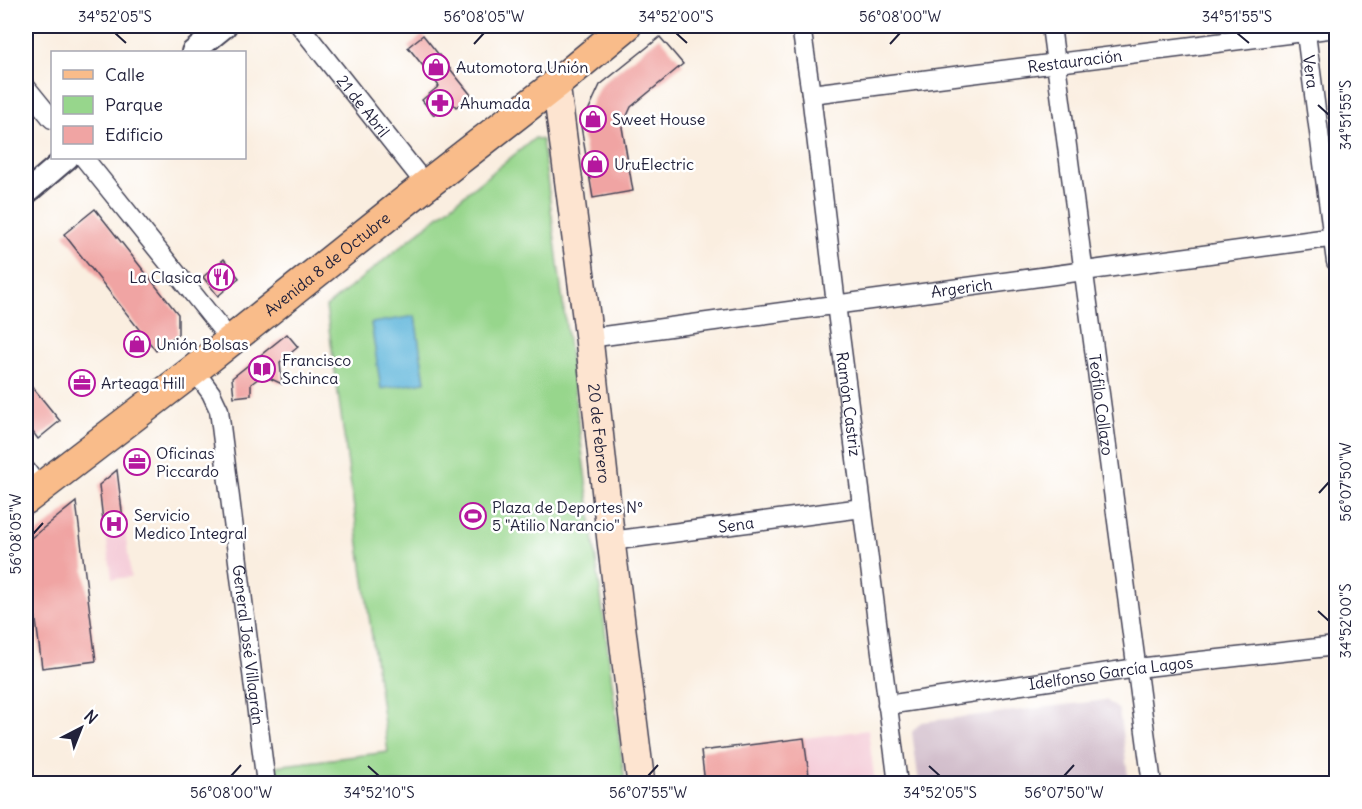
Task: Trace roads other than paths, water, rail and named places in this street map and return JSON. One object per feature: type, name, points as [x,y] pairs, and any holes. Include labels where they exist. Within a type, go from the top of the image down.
[{"type":"main road","name":"Avenida 8 de Octubre","points":[[29,487],[194,370],[556,84],[618,28]]},
{"type":"main road","name":"20 de Febrero","points":[[556,84],[589,338],[641,783]]},
{"type":"street","points":[[194,51],[225,26]]},
{"type":"street","name":"21 de Abril","points":[[300,26],[426,185]]},
{"type":"street","name":"Ramón Castriz","points":[[801,26],[898,783]]},
{"type":"street","name":"Teófilo Collazo","points":[[1050,26],[1152,783]]},
{"type":"street","name":"Restauración","points":[[811,94],[1055,64],[1305,29],[1336,28]]},
{"type":"street","name":"Vera","points":[[1305,29],[1335,238],[1336,262]]},
{"type":"street","points":[[26,87],[51,118]]},
{"type":"street","points":[[26,193],[66,159]]},
{"type":"street","points":[[85,159],[231,340]]},
{"type":"street","name":"Argerich","points":[[589,338],[1335,238]]},
{"type":"street","name":"General José Villagrán","points":[[194,370],[212,393],[219,410],[266,783]]},
{"type":"street","name":"Sena","points":[[611,541],[862,508]]},
{"type":"street","name":"Idelfonso García Lagos","points":[[887,705],[1137,668],[1336,646]]},
{"type":"water","points":[[415,316],[425,382],[381,389],[371,323]]},
{"type":"place","name":"Automotora Unión","points":[[436,67]]},
{"type":"place","name":"Ahumada","points":[[440,103]]},
{"type":"place","name":"Sweet House","points":[[593,119]]},
{"type":"place","name":"UruElectric","points":[[595,164]]},
{"type":"place","name":"La Clasica","points":[[221,277]]},
{"type":"place","name":"Unión Bolsas","points":[[137,344]]},
{"type":"place","name":"Francisco Schinca","points":[[262,369]]},
{"type":"place","name":"Arteaga Hill","points":[[82,383]]},
{"type":"place","name":"Oficinas Piccardo","points":[[137,462]]},
{"type":"place","name":"Plaza de Deportes Nº 5 \"Atilio Narancio\"","points":[[473,516]]},
{"type":"place","name":"Servicio Medico Integral","points":[[114,524]]}]
